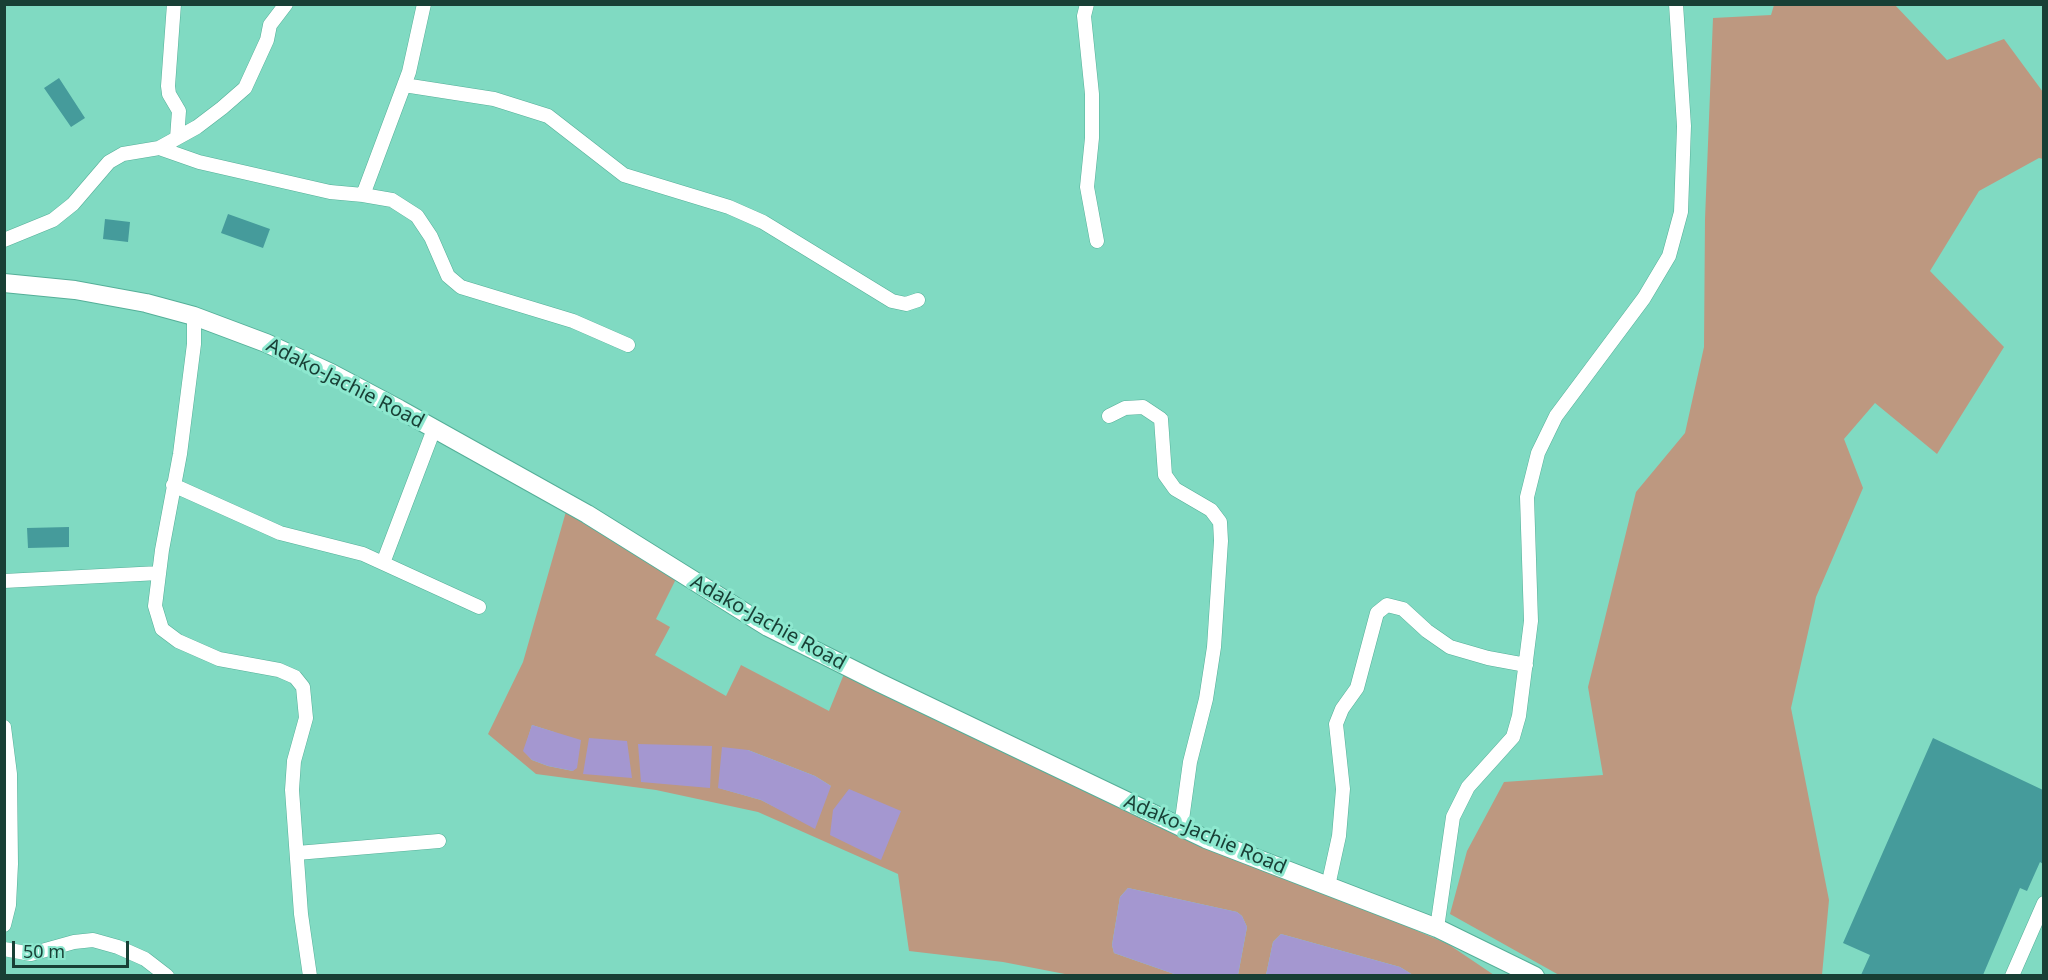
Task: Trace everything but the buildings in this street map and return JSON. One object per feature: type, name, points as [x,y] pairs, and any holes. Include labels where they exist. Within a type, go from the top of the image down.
[{"type":"street","points":[[174,4],[168,86],[169,94],[179,111],[177,138]]},
{"type":"street","points":[[4,240],[52,220],[74,204],[109,162],[123,154],[159,148],[205,121],[245,88],[267,40],[270,25],[286,4]]},
{"type":"street","points":[[363,195],[404,85],[416,47],[424,4]]},
{"type":"street","points":[[1087,4],[1084,16],[1092,94],[1087,187],[1097,241]]},
{"type":"street","points":[[1437,928],[1453,817],[1468,787],[1513,737],[1526,665],[1531,621],[1527,497],[1538,453],[1556,417],[1644,297],[1669,256],[1681,212],[1684,126],[1676,4]]},
{"type":"street","points":[[404,85],[494,99],[548,116],[624,175],[729,207],[763,222],[892,301],[906,303],[918,300]]},
{"type":"street","points":[[159,148],[199,162],[330,192],[392,200],[417,216],[431,237],[448,276],[461,287],[573,321],[628,345]]},
{"type":"street","name":"Adako-Jachie Road","points":[[4,283],[113,296],[194,316],[266,343],[332,373],[587,514],[768,627],[1039,761],[1181,827],[1437,928],[1534,975]]},
{"type":"street","points":[[194,316],[194,344],[155,606],[162,629],[178,641],[219,658],[279,670],[294,677],[303,687],[306,718],[294,761],[292,790],[301,914],[310,975]]},
{"type":"street","points":[[1109,416],[1125,408],[1143,407],[1161,419],[1165,474],[1175,489],[1211,510],[1220,522],[1221,541],[1214,647],[1206,699],[1190,762],[1181,827]]},
{"type":"street","points":[[383,563],[434,429]]},
{"type":"street","points":[[174,485],[280,533],[338,547],[383,563],[479,607]]},
{"type":"street","points":[[4,581],[159,573]]},
{"type":"street","points":[[1328,886],[1339,836],[1343,789],[1336,724],[1342,710],[1358,688],[1377,613],[1387,605],[1403,609],[1427,631],[1450,647],[1488,658],[1526,665]]},
{"type":"street","points":[[4,727],[10,774],[11,864],[9,905],[4,926]]},
{"type":"street","points":[[297,853],[438,842]]},
{"type":"street","points":[[2012,975],[2043,903]]},
{"type":"street","points":[[4,950],[32,954],[74,942],[93,940],[118,946],[145,959],[167,975]]},
{"type":"shaded area","points":[[1774,5],[1895,5],[1947,60],[2004,39],[2043,92],[2043,159],[2039,158],[1979,191],[1930,271],[2004,347],[1937,454],[1875,403],[1844,439],[1863,488],[1816,597],[1791,708],[1829,900],[1822,975],[1559,975],[1450,914],[1467,851],[1504,782],[1603,775],[1588,687],[1636,492],[1685,433],[1704,347],[1705,219],[1713,18],[1771,15]]},
{"type":"shaded area","points":[[567,508],[677,577],[656,619],[670,627],[655,655],[726,696],[741,665],[829,711],[844,674],[1058,777],[1448,944],[1494,975],[1413,975],[1400,967],[1281,934],[1273,942],[1266,975],[1238,975],[1247,927],[1242,916],[1237,912],[1128,888],[1120,897],[1112,945],[1114,953],[1177,975],[1070,975],[1003,962],[909,951],[898,874],[758,812],[656,790],[536,774],[488,734],[523,662]],"holes":[[[532,725],[554,732],[573,771],[532,760],[524,751]],[[748,750],[815,776],[831,786],[783,811],[761,800],[719,788]]]},
{"type":"shaded area","points":[[532,725],[581,740],[577,768],[573,771],[532,760],[523,751]]},
{"type":"shaded area","points":[[589,738],[627,741],[632,778],[583,774]]},
{"type":"shaded area","points":[[638,744],[712,746],[710,788],[641,782]]},
{"type":"shaded area","points":[[722,747],[748,750],[815,776],[831,786],[815,829],[761,800],[718,788]]},
{"type":"shaded area","points":[[849,789],[901,811],[881,860],[830,835],[833,810]]},
{"type":"shaded area","points":[[1128,888],[1237,912],[1242,916],[1247,927],[1238,975],[1177,975],[1114,953],[1112,945],[1120,897]]},
{"type":"shaded area","points":[[1281,934],[1400,967],[1413,975],[1266,975],[1273,942]]}]
